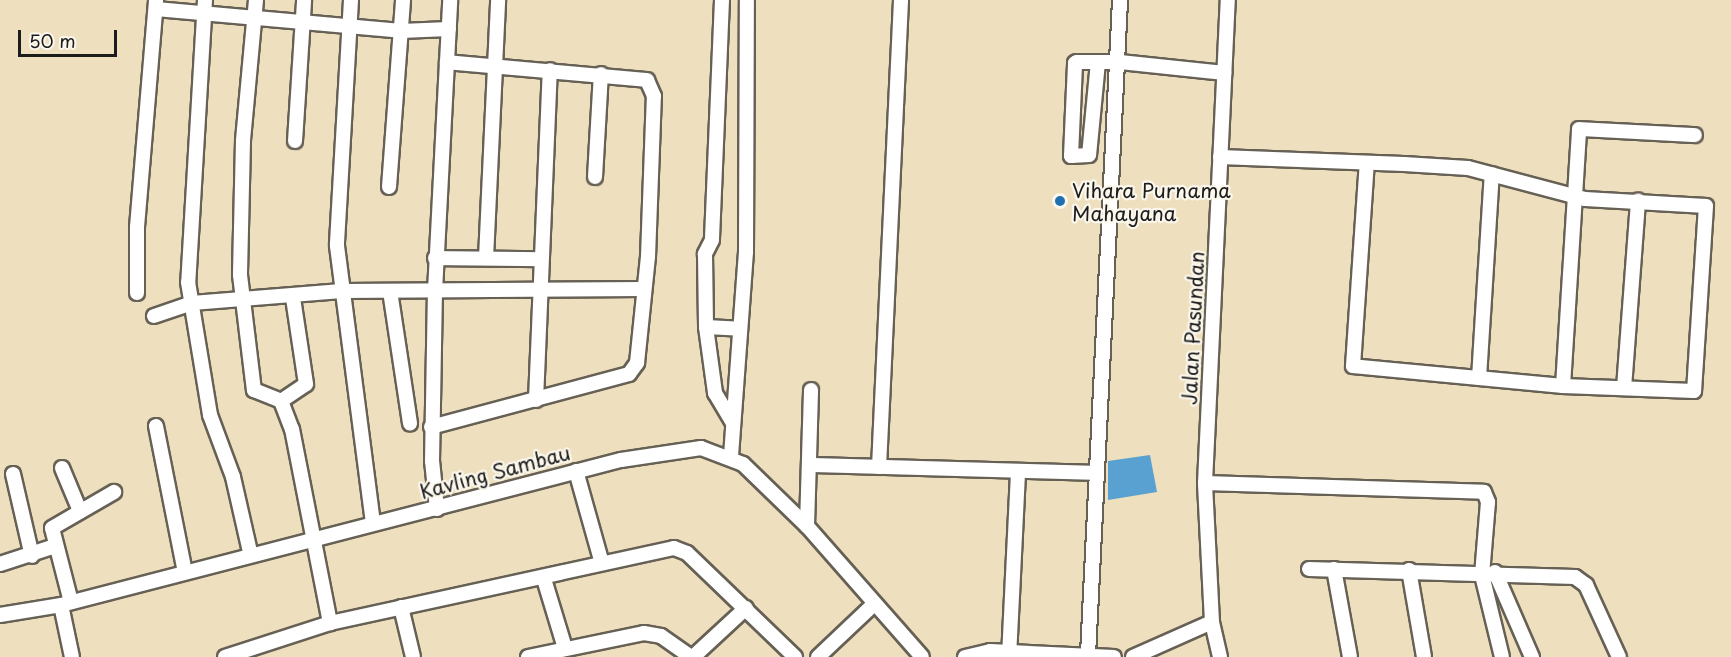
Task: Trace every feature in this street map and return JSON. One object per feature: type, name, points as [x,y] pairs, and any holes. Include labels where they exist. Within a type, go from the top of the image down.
[{"type":"street","points":[[256,0],[243,141],[244,300],[254,390],[281,401]]},
{"type":"street","points":[[294,141],[304,0]]},
{"type":"street","points":[[351,0],[337,246],[373,523]]},
{"type":"street","points":[[389,187],[403,0]]},
{"type":"street","points":[[437,509],[431,427],[435,258],[450,0]]},
{"type":"street","points":[[486,258],[498,0]]},
{"type":"street","points":[[722,0],[712,240],[705,254],[706,327],[715,393],[732,421]]},
{"type":"street","points":[[747,0],[746,252],[730,456],[807,526],[922,657]]},
{"type":"street","points":[[879,467],[901,0]]},
{"type":"street","points":[[1088,655],[1093,473],[1120,62],[1120,0]]},
{"type":"street","name":"Jalan Pasundan","points":[[1220,657],[1212,622],[1205,483],[1228,0]]},
{"type":"street","points":[[137,293],[137,227],[156,4],[205,6],[255,15],[401,31],[449,29]]},
{"type":"street","points":[[205,6],[188,259],[192,303],[210,415],[233,477],[250,552]]},
{"type":"street","points":[[431,427],[536,400],[633,371],[644,289],[654,90],[641,77],[447,62]]},
{"type":"street","points":[[1098,62],[1089,155],[1071,156],[1072,67],[1098,62],[1120,62],[1224,73]]},
{"type":"street","points":[[536,400],[538,259],[550,70]]},
{"type":"street","points":[[595,177],[601,74]]},
{"type":"street","points":[[1563,386],[1579,129],[1695,135]]},
{"type":"street","points":[[1220,157],[1367,163],[1491,174],[1575,196],[1706,206],[1694,391],[1563,386],[1353,366],[1367,163]]},
{"type":"street","points":[[1479,378],[1491,174]]},
{"type":"street","points":[[1624,388],[1638,201]]},
{"type":"street","points":[[435,258],[538,259]]},
{"type":"street","points":[[154,316],[192,303],[293,298],[342,291],[538,293],[644,289]]},
{"type":"street","points":[[390,291],[410,423]]},
{"type":"street","points":[[281,401],[306,384],[293,298]]},
{"type":"street","points":[[706,327],[740,329]]},
{"type":"street","points":[[807,526],[811,465],[811,390]]},
{"type":"street","points":[[281,401],[309,502],[312,540],[330,623]]},
{"type":"street","points":[[156,426],[185,572]]},
{"type":"street","name":"Kavling Sambau","points":[[0,615],[66,603],[185,572],[250,552],[312,540],[576,471],[683,447],[730,456]]},
{"type":"street","points":[[811,465],[1018,473],[1026,468],[1093,473]]},
{"type":"street","points":[[62,468],[80,511]]},
{"type":"street","points":[[576,471],[601,560]]},
{"type":"street","points":[[1009,654],[1018,473]]},
{"type":"street","points":[[13,474],[32,556]]},
{"type":"street","points":[[1205,483],[1480,490],[1488,502],[1489,573],[1502,657]]},
{"type":"street","points":[[72,657],[66,603],[52,528],[114,492]]},
{"type":"street","points":[[0,564],[32,556],[55,546]]},
{"type":"street","points":[[225,657],[261,652],[330,623],[544,579],[601,560],[682,550],[746,608],[795,657]]},
{"type":"street","points":[[1309,569],[1408,570],[1580,579],[1619,657]]},
{"type":"street","points":[[1334,569],[1350,657]]},
{"type":"street","points":[[1408,570],[1424,657]]},
{"type":"street","points":[[1489,573],[1532,657]]},
{"type":"street","points":[[544,579],[565,648]]},
{"type":"street","points":[[818,657],[874,604]]},
{"type":"street","points":[[401,607],[413,657]]},
{"type":"street","points":[[528,657],[644,633],[661,636],[692,657],[746,608]]},
{"type":"street","points":[[1133,657],[1212,622]]},
{"type":"street","points":[[965,657],[1009,654],[1114,657]]},
{"type":"water","points":[[1150,455],[1157,492],[1108,500],[1108,461]]},
{"type":"place","name":"Vihara Purnama Mahayana","points":[[1060,201]]}]
